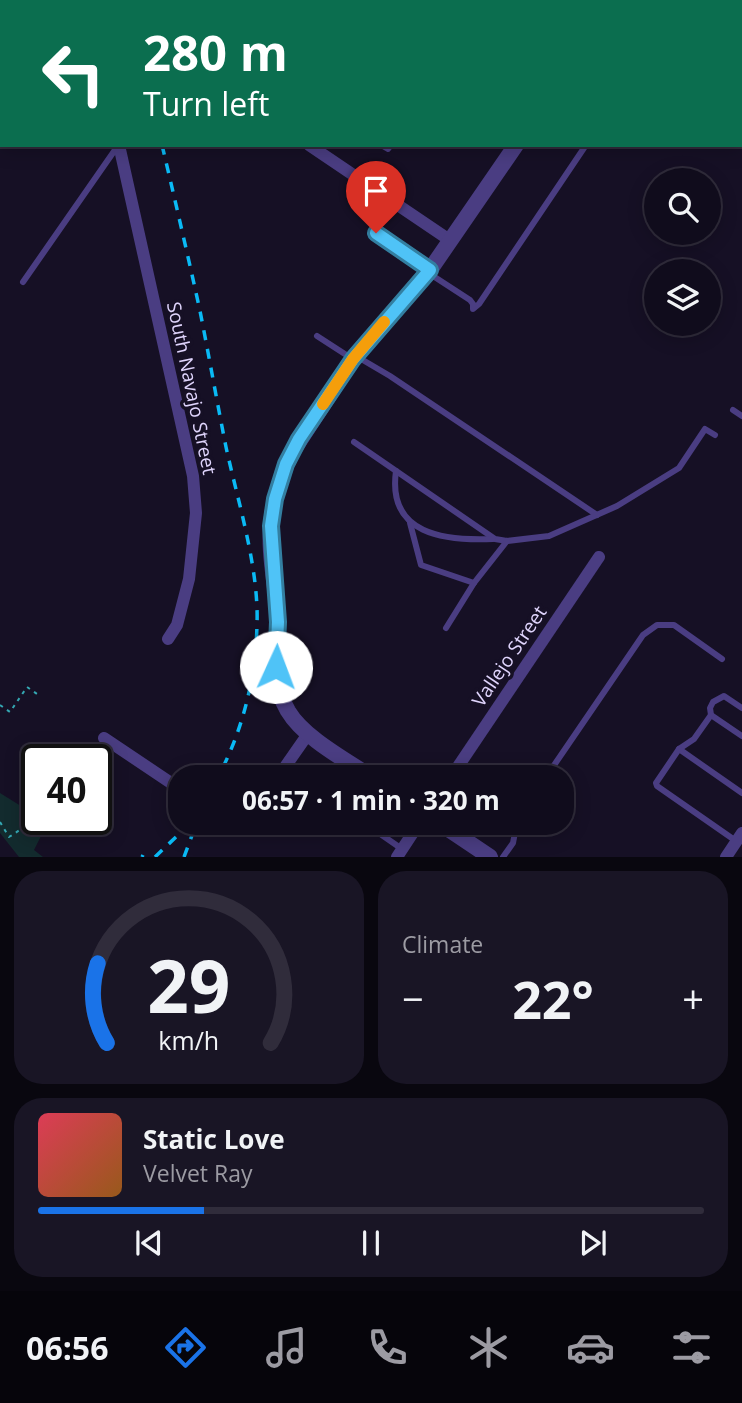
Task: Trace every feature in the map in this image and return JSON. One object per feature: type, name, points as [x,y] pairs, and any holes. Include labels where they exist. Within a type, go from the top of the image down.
[{"type":"street","name":"South Navajo Street","points":[[119,147],[192,476],[196,513],[189,579],[177,625],[168,639]]},
{"type":"street","points":[[312,147],[451,241]]},
{"type":"street","points":[[353,765],[308,734],[289,714],[280,694],[277,684],[278,622],[270,538],[272,512],[282,475],[293,450],[354,358],[429,271],[515,147]]},
{"type":"street","name":"Vallejo Street","points":[[459,765],[599,557]]},
{"type":"street","points":[[286,765],[308,734]]},
{"type":"street","points":[[104,738],[168,781]]},
{"type":"street","points":[[399,853],[411,835]]},
{"type":"street","points":[[457,835],[490,857]]},
{"type":"street","points":[[726,857],[739,837]]},
{"type":"lane","points":[[23,282],[118,147]]},
{"type":"lane","points":[[376,233],[470,300],[473,309],[479,304],[585,147]]},
{"type":"lane","points":[[317,336],[390,376],[597,515]]},
{"type":"lane","points":[[733,410],[742,416]]},
{"type":"lane","points":[[410,523],[433,535],[459,540],[507,541],[549,536],[617,506],[679,468],[705,429],[715,435]]},
{"type":"lane","points":[[354,442],[495,539]]},
{"type":"lane","points":[[396,471],[396,497],[410,523],[421,565],[474,583]]},
{"type":"lane","points":[[446,628],[474,583],[507,541]]},
{"type":"lane","points":[[554,765],[642,635],[657,625],[674,625],[722,659]]},
{"type":"lane","points":[[742,708],[724,696],[713,702],[710,708],[712,715],[742,736]]},
{"type":"lane","points":[[712,715],[694,739],[679,749],[656,782],[657,786],[739,837]]},
{"type":"lane","points":[[679,749],[742,793]]},
{"type":"lane","points":[[381,835],[399,853]]},
{"type":"lane","points":[[503,857],[513,843],[515,835]]},
{"type":"path","points":[[0,705],[10,712],[27,687],[37,694]]},
{"type":"path","points":[[0,822],[9,837],[21,828]]},
{"type":"green space","points":[[0,793],[21,806],[21,835],[42,835],[34,850],[43,857],[19,857],[0,833]]},
{"type":"railway","points":[[162,147],[200,311],[255,580],[257,624],[251,683],[241,722],[224,765]]},
{"type":"railway","points":[[155,857],[178,835]]},
{"type":"railway","points":[[184,857],[192,835]]},
{"type":"slow traffic","points":[[323,404],[353,359],[384,322]]},
{"type":"route","points":[[276,667],[278,622],[270,538],[272,512],[286,464],[299,439],[353,359],[430,270],[376,233]]}]
